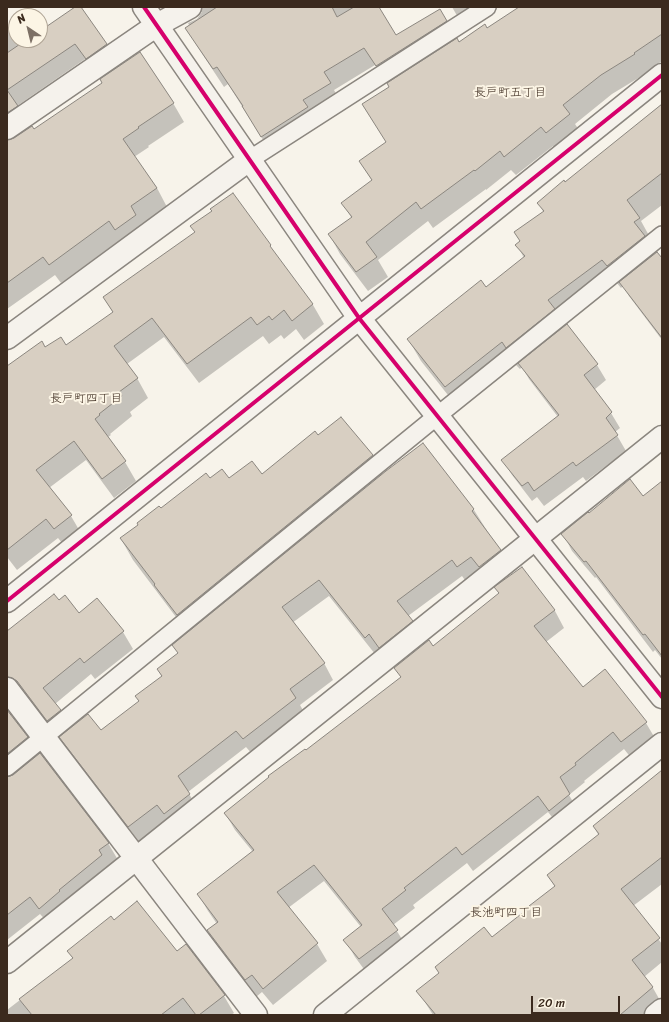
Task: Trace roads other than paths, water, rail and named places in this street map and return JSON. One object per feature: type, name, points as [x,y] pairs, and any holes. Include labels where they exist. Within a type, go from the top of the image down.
[{"type":"street","points":[[144,7],[359,318],[662,697]]},
{"type":"street","points":[[7,128],[157,25],[190,7]]},
{"type":"street","points":[[7,601],[662,74]]},
{"type":"street","points":[[7,338],[249,160]]},
{"type":"street","points":[[7,962],[662,437]]},
{"type":"street","points":[[7,688],[256,1015]]},
{"type":"street","points":[[325,1015],[662,744]]},
{"type":"street","points":[[656,1015],[662,1010]]},
{"type":"lane","points":[[249,160],[486,7]]},
{"type":"lane","points":[[7,767],[437,416],[662,235]]},
{"type":"district","name":"長戸町五丁目","points":[[510,93]]},
{"type":"district","name":"長戸町四丁目","points":[[86,399]]},
{"type":"district","name":"長池町四丁目","points":[[506,913]]}]
